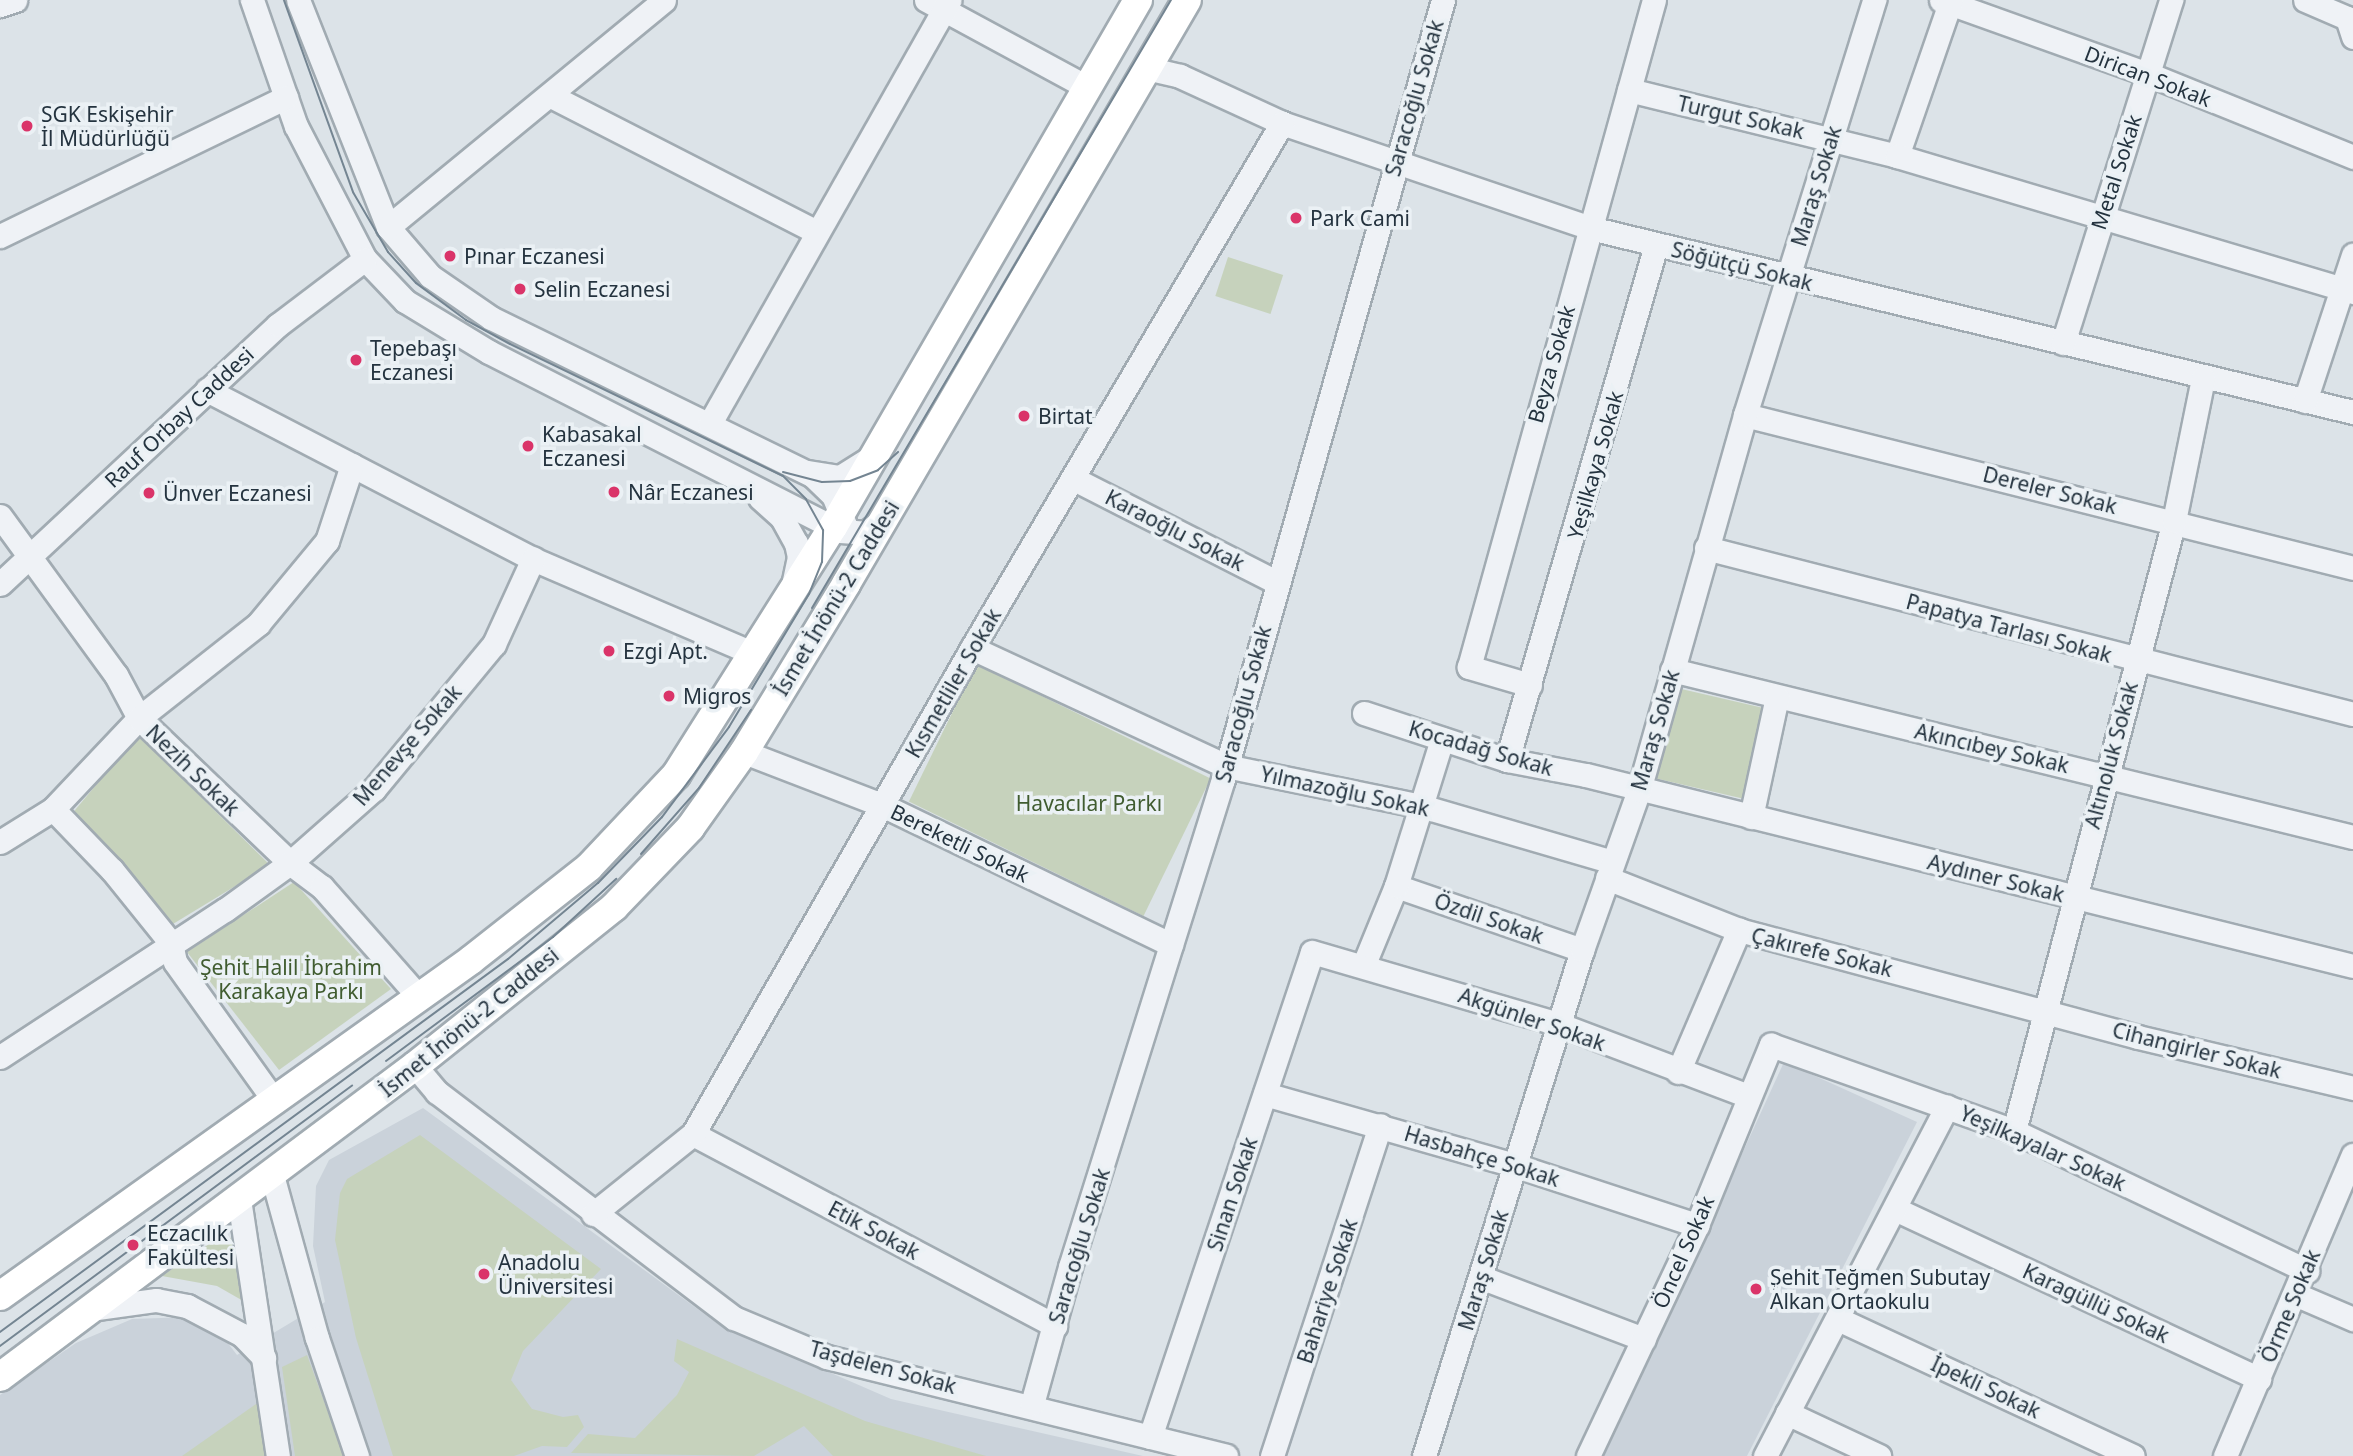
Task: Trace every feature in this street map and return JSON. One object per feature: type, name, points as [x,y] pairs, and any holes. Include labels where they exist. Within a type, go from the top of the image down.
[{"type":"main road","name":"İsmet İnönü-2 Caddesi","points":[[0,1296],[419,997],[589,867],[676,775],[785,604],[841,524],[877,452],[1138,0]]},
{"type":"main road","name":"İsmet İnönü-2 Caddesi","points":[[0,1377],[415,1066],[614,907],[690,828],[744,752],[846,584],[1187,0]]},
{"type":"street","points":[[0,5],[15,0]]},
{"type":"street","points":[[253,0],[286,97],[365,259],[405,301],[453,333],[841,524],[866,533],[885,517]]},
{"type":"street","points":[[298,0],[388,227],[430,276],[491,318],[710,423],[822,482],[853,559],[846,584]]},
{"type":"street","points":[[388,227],[551,96],[664,0]]},
{"type":"street","name":"Saracoğlu Sokak","points":[[1032,1404],[1226,766],[1443,0]]},
{"type":"street","name":"Beyza Sokak","points":[[1530,685],[1469,667],[1654,0]]},
{"type":"street","name":"Maraş Sokak","points":[[1424,1456],[1483,1278],[1514,1165],[1558,1024],[1609,870],[1639,790],[1745,415],[1874,0]]},
{"type":"street","name":"Metal Sokak","points":[[2063,343],[2171,0]]},
{"type":"street","points":[[2305,0],[2347,18],[2353,37]]},
{"type":"street","points":[[1898,156],[1947,1]]},
{"type":"street","name":"Dirican Sokak","points":[[1947,1],[2148,74],[2353,158]]},
{"type":"street","points":[[710,423],[817,232],[940,3],[1087,86]]},
{"type":"street","name":"Söğütçü Sokak","points":[[1146,68],[1181,76],[1282,123],[1590,228],[1787,278],[2353,412]]},
{"type":"street","name":"Turgut Sokak","points":[[1629,90],[1898,156],[2347,290]]},
{"type":"street","points":[[551,96],[817,232]]},
{"type":"street","points":[[0,236],[286,97]]},
{"type":"street","name":"Kısmetliler Sokak","points":[[593,1214],[693,1134],[972,648],[1282,123]]},
{"type":"street","name":"Yeşilkaya Sokak","points":[[1507,760],[1656,245]]},
{"type":"street","points":[[2305,401],[2347,290],[2353,255]]},
{"type":"street","name":"Rauf Orbay Caddesi","points":[[0,584],[278,325],[365,259]]},
{"type":"street","name":"Altınoluk Sokak","points":[[2014,1131],[2042,1012],[2174,521],[2203,378]]},
{"type":"street","points":[[207,390],[533,559],[755,654]]},
{"type":"street","name":"Dereler Sokak","points":[[1745,415],[2353,568]]},
{"type":"street","points":[[800,469],[840,477],[863,466],[877,452]]},
{"type":"street","points":[[0,842],[53,809],[139,718],[258,624],[301,576],[327,541],[352,465]]},
{"type":"street","points":[[719,466],[769,505],[791,532],[799,557],[785,604]]},
{"type":"street","name":"Karaoğlu Sokak","points":[[1074,479],[1276,582]]},
{"type":"street","name":"Nezih Sokak","points":[[0,516],[116,676],[139,718],[290,863],[322,887],[419,997]]},
{"type":"street","name":"Papatya Tarlası Sokak","points":[[1706,548],[2136,661],[2353,714]]},
{"type":"street","name":"Menevşe Sokak","points":[[0,1057],[290,863],[374,789],[494,644],[533,559]]},
{"type":"street","name":"Yılmazoğlu Sokak","points":[[972,648],[1226,766],[1421,806],[1609,870]]},
{"type":"street","name":"Akıncıbey Sokak","points":[[1672,670],[1777,698],[2105,774],[2353,837]]},
{"type":"street","points":[[1751,817],[1777,698]]},
{"type":"street","name":"Kocadağ Sokak","points":[[1364,713],[1507,760],[1639,790]]},
{"type":"street","points":[[1364,964],[1396,886],[1442,739]]},
{"type":"street","name":"Bereketli Sokak","points":[[744,752],[882,805],[1171,945]]},
{"type":"street","name":"Aydıner Sokak","points":[[1639,790],[2353,966]]},
{"type":"street","points":[[53,809],[112,870],[171,943],[175,962],[273,1099]]},
{"type":"street","name":"Çakırefe Sokak","points":[[1609,870],[1739,930],[2042,1012]]},
{"type":"street","name":"Özdil Sokak","points":[[1396,886],[1582,950]]},
{"type":"street","points":[[1678,1072],[1739,930]]},
{"type":"street","name":"Akgünler Sokak","points":[[1312,952],[1364,964],[1558,1024],[1749,1097]]},
{"type":"street","name":"Sinan Sokak","points":[[1150,1437],[1312,952]]},
{"type":"street","name":"Cihangirler Sokak","points":[[2042,1012],[2353,1088]]},
{"type":"street","name":"Yeşilkayalar Sokak","points":[[1771,1045],[2014,1131],[2307,1271]]},
{"type":"street","name":"Öncel Sokak","points":[[1588,1456],[1697,1225],[1771,1045]]},
{"type":"street","name":"Taşdelen Sokak","points":[[415,1066],[437,1092],[593,1214],[746,1323],[827,1357],[1032,1404],[1226,1456]]},
{"type":"street","name":"Hasbahçe Sokak","points":[[1265,1094],[1514,1165],[1697,1225]]},
{"type":"street","points":[[1765,1456],[1947,1106]]},
{"type":"street","name":"Bahariye Sokak","points":[[1272,1456],[1380,1125]]},
{"type":"street","name":"Etik Sokak","points":[[693,1134],[1055,1326]]},
{"type":"street","name":"Örme Sokak","points":[[2225,1456],[2297,1295],[2353,1155]]},
{"type":"street","points":[[272,1175],[317,1338],[357,1456]]},
{"type":"street","points":[[239,1199],[278,1456]]},
{"type":"street","name":"Karagüllü Sokak","points":[[1895,1209],[2259,1379]]},
{"type":"street","points":[[1483,1278],[1644,1339]]},
{"type":"street","points":[[2297,1295],[2353,1319]]},
{"type":"street","points":[[94,1308],[156,1300],[187,1306],[242,1335],[264,1358]]},
{"type":"street","name":"İpekli Sokak","points":[[1838,1319],[2133,1456]]},
{"type":"street","points":[[1787,1413],[1879,1456]]},
{"type":"shaded area","name":"Şehit Teğmen Subutay Alkan Ortaokulu","points":[[1784,1062],[1917,1122],[1747,1456],[1604,1456]]},
{"type":"shaded area","name":"Anadolu Üniversitesi","points":[[423,1108],[718,1324],[891,1399],[1143,1456],[0,1456],[0,1395],[76,1343],[132,1319],[190,1317],[217,1329],[237,1355],[325,1302],[313,1246],[316,1186],[329,1160]]},
{"type":"green space","points":[[1228,257],[1283,275],[1270,314],[1215,296]]},
{"type":"green space","name":"Havacılar Parkı","points":[[976,664],[1211,778],[1144,916],[909,802]]},
{"type":"green space","points":[[1677,688],[1766,708],[1745,799],[1656,779]]},
{"type":"green space","points":[[138,735],[270,865],[168,927],[65,822]]},
{"type":"green space","name":"Şehit Halil İbrahim Karakaya Parkı","points":[[294,882],[391,989],[279,1070],[187,952]]},
{"type":"green space","points":[[420,1135],[601,1269],[523,1351],[511,1380],[532,1409],[563,1417],[578,1415],[584,1427],[567,1447],[542,1446],[514,1456],[393,1456],[356,1338],[335,1240],[340,1193],[347,1179]]},
{"type":"green space","points":[[221,1236],[231,1238],[245,1302],[217,1286],[162,1276]]},
{"type":"green space","points":[[677,1339],[865,1421],[986,1456],[833,1456],[804,1426],[754,1456],[571,1453],[588,1434],[635,1438],[677,1395],[689,1372],[674,1361]]},
{"type":"green space","points":[[307,1355],[344,1456],[295,1456],[282,1367]]},
{"type":"green space","points":[[259,1402],[268,1456],[182,1456]]},
{"type":"tram line","points":[[0,1332],[508,959],[598,883],[662,817],[729,727],[809,594],[822,562],[823,530],[806,499],[783,476],[510,344],[466,320],[416,283],[388,252],[353,192],[284,0]]},
{"type":"tram line","points":[[812,608],[1171,0]]},
{"type":"tram line","points":[[783,472],[822,482],[850,481],[878,470],[898,452]]},
{"type":"tram line","points":[[641,854],[699,788],[751,710]]},
{"type":"tram line","points":[[386,1061],[553,937],[616,879]]},
{"type":"tram line","points":[[0,1346],[352,1086]]},
{"type":"place","name":"SGK Eskişehir İl Müdürlüğü","points":[[27,126]]},
{"type":"place","name":"Park Cami","points":[[1296,218]]},
{"type":"place","name":"Pınar Eczanesi","points":[[450,256]]},
{"type":"place","name":"Selin Eczanesi","points":[[520,289]]},
{"type":"place","name":"Tepebaşı Eczanesi","points":[[356,360]]},
{"type":"place","name":"Birtat","points":[[1024,416]]},
{"type":"place","name":"Kabasakal Eczanesi","points":[[528,446]]},
{"type":"place","name":"Nâr Eczanesi","points":[[614,492]]},
{"type":"place","name":"Ünver Eczanesi","points":[[149,493]]},
{"type":"place","name":"Ezgi Apt.","points":[[609,651]]},
{"type":"place","name":"Migros","points":[[669,696]]},
{"type":"place","name":"Eczacılık Fakültesi","points":[[133,1245]]},
{"type":"place","name":"Anadolu Üniversitesi","points":[[484,1274]]},
{"type":"place","name":"Şehit Teğmen Subutay Alkan Ortaokulu","points":[[1756,1289]]}]
